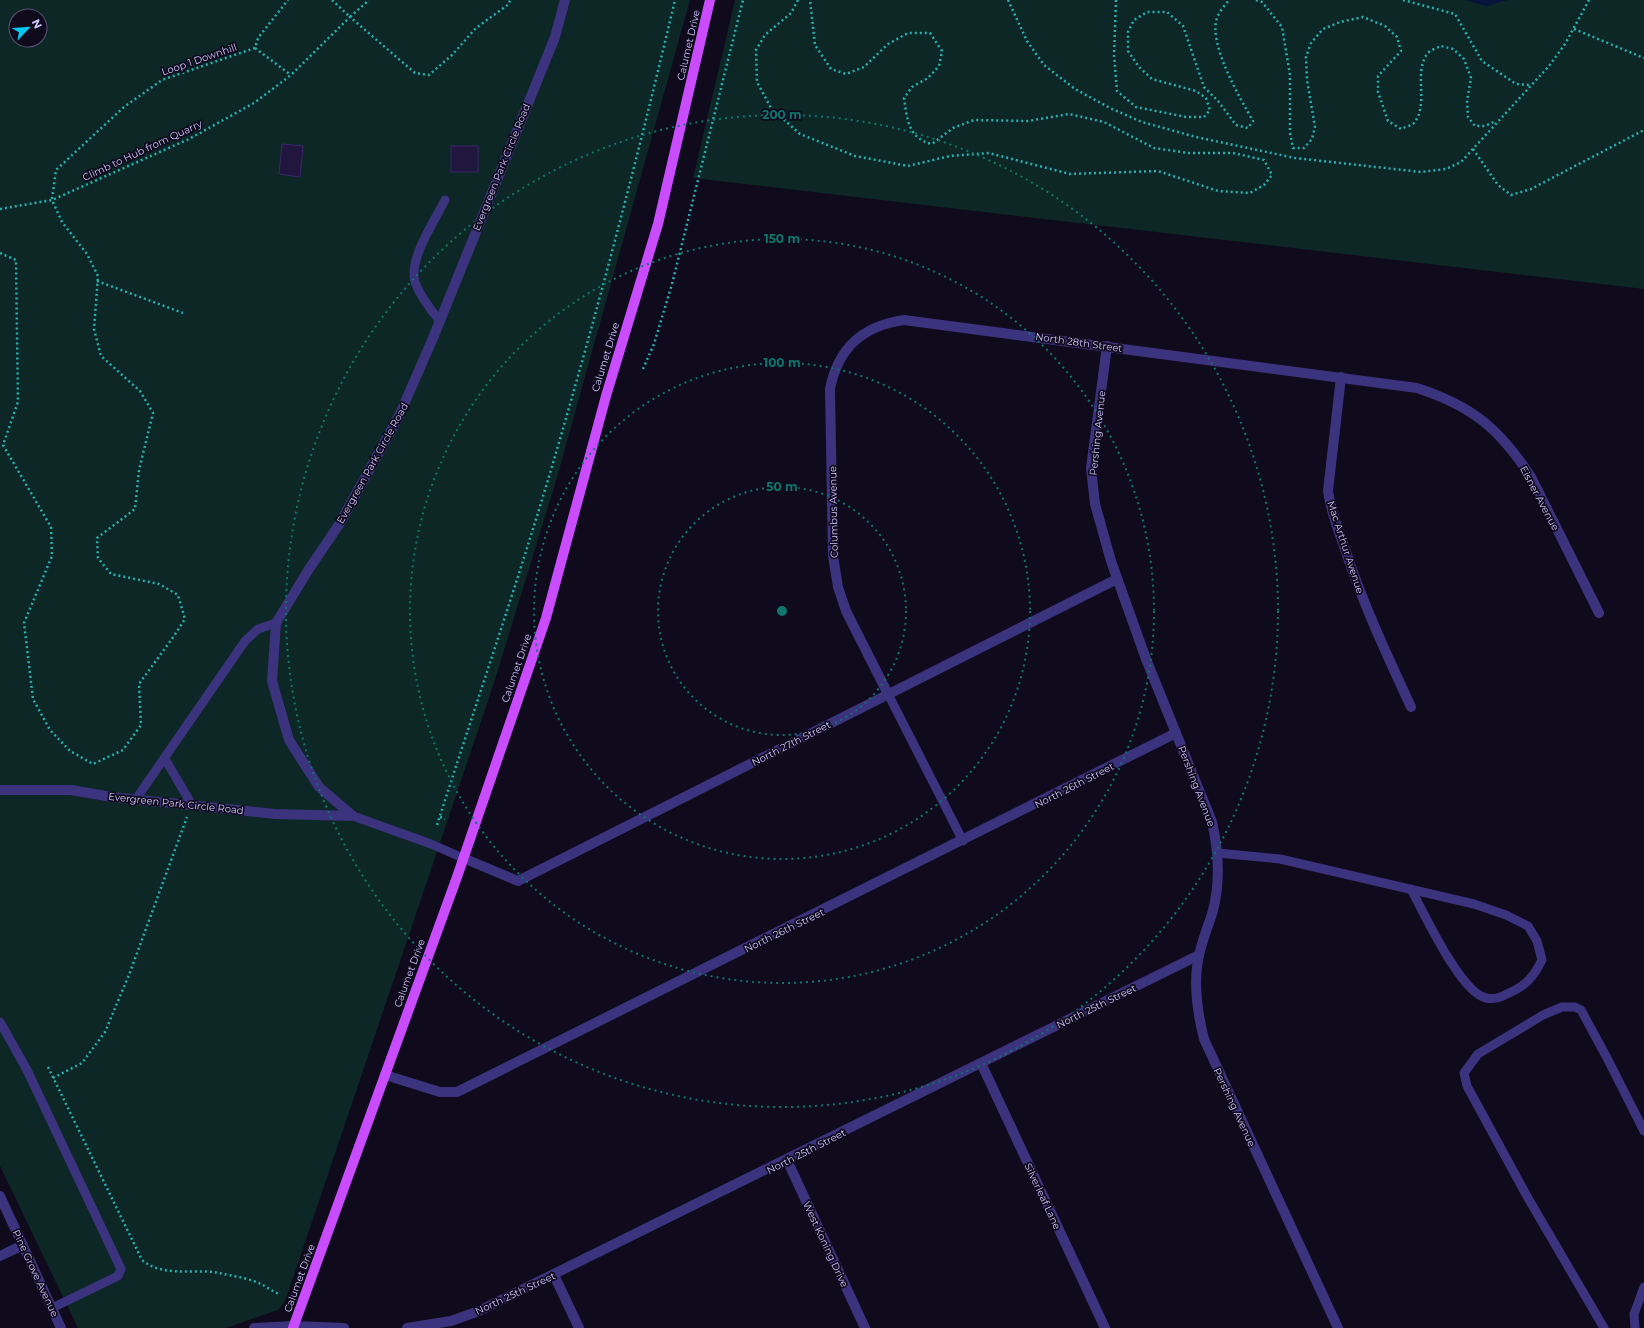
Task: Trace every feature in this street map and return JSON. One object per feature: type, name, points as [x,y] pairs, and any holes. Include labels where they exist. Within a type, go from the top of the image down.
[{"type":"main road","name":"Calumet Drive","points":[[294,1327],[463,858],[546,618],[606,396],[658,224],[710,0]]},
{"type":"street","name":"Evergreen Park Circle Road","points":[[353,816],[319,787],[289,740],[272,681],[276,623],[309,569],[340,523],[399,416],[440,321],[554,37],[565,0]]},
{"type":"street","name":"North 28th Street","points":[[836,368],[845,350],[859,337],[872,328],[888,322],[904,320],[1341,377]]},
{"type":"street","name":"Pershing Avenue","points":[[1107,346],[1092,468],[1092,489],[1110,561],[1146,659],[1212,822],[1218,853],[1217,892],[1198,955],[1196,992],[1198,1016],[1204,1039],[1338,1328]]},
{"type":"street","name":"Columbus Avenue","points":[[836,368],[830,390],[833,556],[838,587],[846,611],[888,694]]},
{"type":"street","name":"Eisner Avenue","points":[[1341,377],[1417,388],[1454,402],[1485,422],[1501,436],[1530,477],[1599,613]]},
{"type":"street","name":"Mac Arthur Avenue","points":[[1341,377],[1328,491],[1331,508],[1353,575],[1377,634],[1411,707]]},
{"type":"street","name":"North 27th Street","points":[[463,858],[518,881],[1117,579]]},
{"type":"street","name":"North 26th Street","points":[[385,1075],[440,1092],[457,1092],[1176,733]]},
{"type":"street","name":"Evergreen Park Circle Road","points":[[0,790],[71,790],[136,799],[275,814],[353,816]]},
{"type":"street","name":"North 25th Street","points":[[407,1328],[451,1321],[479,1311],[787,1160],[1198,955]]},
{"type":"street","name":"Silverleaf Lane","points":[[981,1063],[1105,1328]]},
{"type":"street","name":"West Koning Drive","points":[[787,1160],[865,1328]]},
{"type":"street","name":"Pine Grove Avenue","points":[[0,1196],[61,1328]]},
{"type":"street","points":[[0,1256],[23,1245]]},
{"type":"street","points":[[554,1275],[579,1328]]},
{"type":"street","points":[[254,1328],[344,1328]]},
{"type":"lane","points":[[440,321],[429,310],[414,278],[415,260],[445,200]]},
{"type":"lane","points":[[136,799],[245,641],[258,630],[276,623]]},
{"type":"lane","points":[[888,694],[963,840]]},
{"type":"lane","points":[[165,759],[192,805]]},
{"type":"lane","name":"Evergreen Park Circle Road","points":[[353,816],[431,844],[463,858]]},
{"type":"lane","points":[[1218,853],[1280,859],[1412,889],[1474,904],[1506,915],[1528,926],[1537,941],[1542,960],[1529,982],[1517,990],[1496,999],[1484,998],[1466,983],[1449,959],[1412,889]]},
{"type":"lane","points":[[1604,1328],[1528,1198],[1466,1086],[1464,1074],[1478,1054],[1536,1018],[1562,1007],[1575,1007],[1581,1010],[1644,1131]]},
{"type":"lane","points":[[0,1022],[27,1070],[121,1269],[118,1276],[52,1308]]},
{"type":"lane","points":[[1635,1328],[1634,1314],[1644,1287]]},
{"type":"path","points":[[288,0],[258,38],[255,48],[291,75]]},
{"type":"path","points":[[332,0],[350,18],[414,73],[429,75],[452,55],[476,28],[509,4],[510,0]]},
{"type":"path","name":"Climb to Hub from Quarry","points":[[0,209],[52,200],[189,139],[254,103],[291,75],[369,0]]},
{"type":"path","points":[[437,825],[500,634],[548,479],[640,149],[675,0]]},
{"type":"path","points":[[643,369],[654,344],[672,284],[743,0]]},
{"type":"path","points":[[798,0],[791,14],[765,35],[756,50],[757,82],[772,108],[800,134],[855,156],[908,166],[950,156],[989,153],[1070,174],[1158,172],[1218,191],[1250,193],[1264,185],[1272,175],[1264,160],[1233,153],[1188,153],[1154,148],[1104,122],[1069,114],[1028,121],[974,120],[953,128],[932,144],[924,142],[912,133],[907,119],[904,98],[912,86],[928,78],[939,66],[942,51],[930,33],[908,33],[888,44],[864,67],[846,74],[831,69],[815,45],[810,0]]},
{"type":"path","points":[[1008,0],[1027,41],[1044,65],[1075,88],[1110,108],[1142,122],[1196,137],[1295,158],[1421,172],[1446,169],[1461,162],[1549,66],[1574,29],[1589,0]]},
{"type":"path","points":[[1116,0],[1114,55],[1117,91],[1136,107],[1186,117],[1204,117],[1210,110],[1206,98],[1196,91],[1152,79],[1139,67],[1128,51],[1128,32],[1134,20],[1147,12],[1167,12],[1184,26],[1204,87],[1218,101],[1236,125],[1248,128],[1253,121],[1231,81],[1221,53],[1215,27],[1217,16],[1229,0]]},
{"type":"path","points":[[1256,0],[1262,2],[1282,26],[1290,75],[1290,133],[1293,148],[1304,148],[1312,140],[1316,127],[1307,80],[1306,57],[1311,42],[1323,29],[1340,22],[1363,17],[1385,26],[1397,37],[1401,51],[1378,76],[1378,92],[1388,121],[1401,129],[1412,124],[1419,113],[1422,91],[1421,67],[1428,52],[1441,46],[1453,49],[1464,59],[1470,78],[1467,101],[1468,117],[1475,126],[1485,126],[1499,120]]},
{"type":"path","points":[[1403,0],[1455,14],[1482,61],[1516,84],[1531,85]]},
{"type":"path","points":[[1574,29],[1644,58]]},
{"type":"path","name":"Loop 1 Downhill","points":[[52,200],[56,170],[124,107],[162,80],[255,48]]},
{"type":"path","points":[[1473,149],[1498,185],[1511,195],[1530,189],[1644,130]]},
{"type":"path","points":[[0,253],[16,260],[18,402],[3,445],[50,527],[52,556],[24,623],[33,699],[50,730],[70,751],[93,764],[123,750],[141,725],[139,684],[174,636],[185,618],[178,594],[159,584],[111,574],[98,558],[97,538],[135,509],[139,470],[153,413],[140,391],[101,356],[94,329],[98,276],[87,254],[62,222],[52,200]]},
{"type":"path","points":[[97,281],[183,313]]},
{"type":"path","points":[[53,1078],[82,1063],[105,1032],[129,975],[192,805]]},
{"type":"path","points":[[440,817],[445,819]]},
{"type":"path","points":[[48,1067],[142,1260],[151,1266],[165,1270],[207,1271],[238,1277],[261,1284],[280,1294]]},
{"type":"green space","points":[[0,0],[690,0],[556,481],[493,686],[284,1303],[278,1310],[226,1328],[78,1328],[0,1166]]},
{"type":"green space","points":[[735,0],[1644,0],[1644,289],[693,178]]},
{"type":"water","points":[[1465,0],[1508,0],[1486,6]]},
{"type":"building","points":[[282,144],[303,146],[300,177],[279,174]]},
{"type":"building","points":[[451,146],[478,146],[478,172],[451,172]]}]
